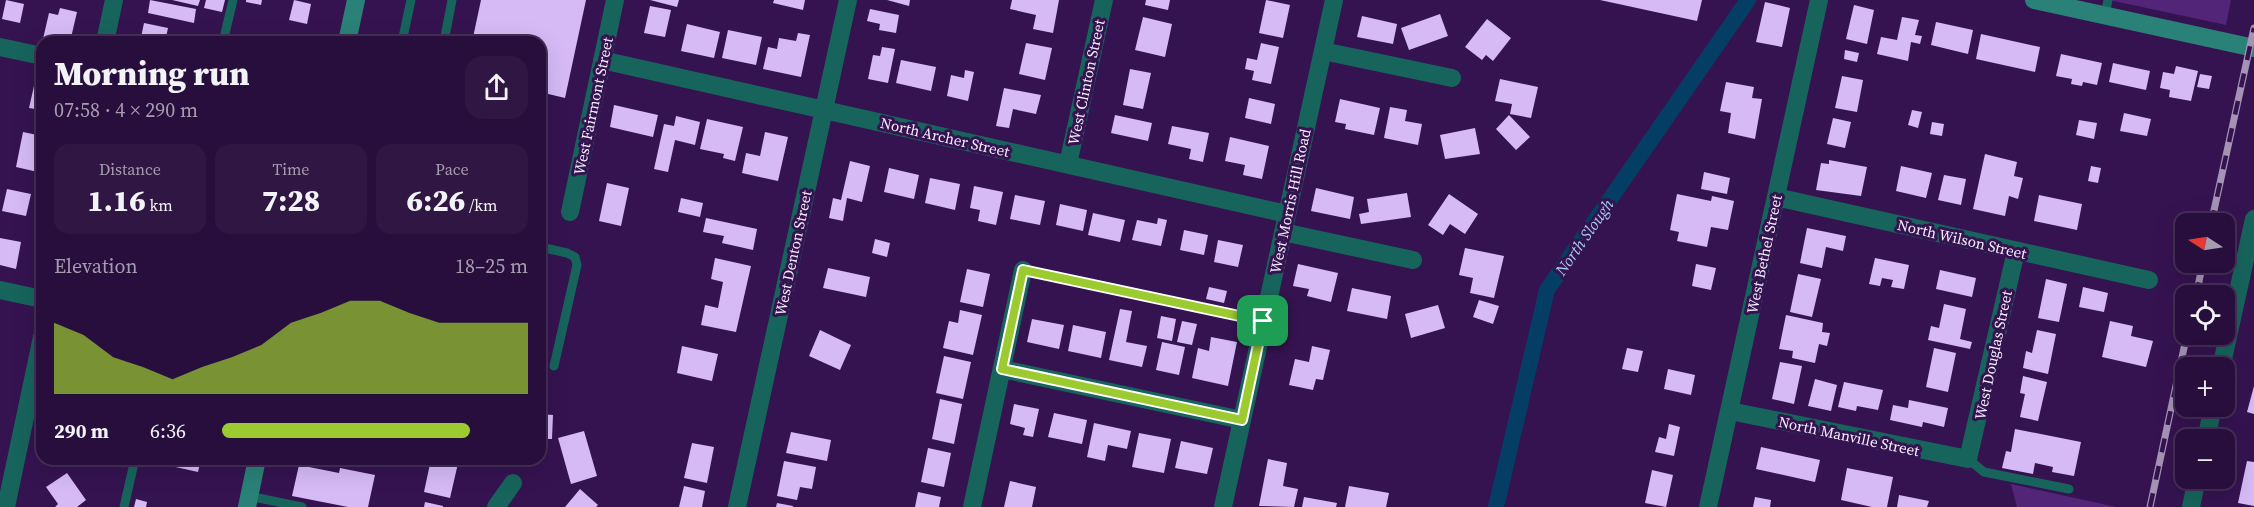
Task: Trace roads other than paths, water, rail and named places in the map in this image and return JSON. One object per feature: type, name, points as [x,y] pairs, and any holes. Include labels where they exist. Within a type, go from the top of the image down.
[{"type":"street","points":[[106,36],[114,0]]},
{"type":"street","points":[[348,36],[356,0]]},
{"type":"street","name":"West Fairmont Street","points":[[570,212],[615,0]]},
{"type":"street","name":"West Denton Street","points":[[738,507],[848,0]]},
{"type":"street","name":"West Clinton Street","points":[[1068,164],[1104,0]]},
{"type":"street","name":"West Morris Hill Road","points":[[1223,507],[1334,0]]},
{"type":"street","name":"West Bethel Street","points":[[1708,507],[1819,0]]},
{"type":"street","points":[[2034,0],[2107,8],[2252,48]]},
{"type":"street","points":[[0,47],[36,55]]},
{"type":"street","points":[[1323,51],[1452,78]]},
{"type":"street","name":"North Archer Street","points":[[602,60],[1287,214]]},
{"type":"street","name":"North Wilson Street","points":[[1776,197],[2149,280]]},
{"type":"street","points":[[2224,357],[2254,219]]},
{"type":"street","points":[[1283,232],[1413,260]]},
{"type":"street","name":"West Douglas Street","points":[[1968,459],[2016,251]]},
{"type":"street","points":[[972,507],[1023,270]]},
{"type":"street","points":[[0,290],[36,298]]},
{"type":"street","points":[[6,507],[36,365]]},
{"type":"street","points":[[1002,369],[1242,420]]},
{"type":"street","name":"North Manville Street","points":[[1730,411],[1968,459]]},
{"type":"street","points":[[248,502],[256,465]]},
{"type":"street","points":[[496,507],[513,483]]},
{"type":"street","points":[[2191,507],[2195,489]]},
{"type":"lane","points":[[225,36],[232,0]]},
{"type":"lane","points":[[403,36],[411,0]]},
{"type":"lane","points":[[445,36],[452,0]]},
{"type":"lane","points":[[546,248],[567,252],[575,257],[577,265],[554,366]]},
{"type":"lane","points":[[1023,270],[1263,321]]},
{"type":"lane","points":[[1968,459],[1984,472],[2069,489]]},
{"type":"lane","points":[[124,507],[134,465]]},
{"type":"lane","points":[[248,502],[302,507]]},
{"type":"waterway","name":"North Slough","points":[[1496,507],[1547,290],[1748,0]]},
{"type":"railway","points":[[2213,213],[2254,28]]},
{"type":"railway","points":[[2198,285],[2201,273]]},
{"type":"railway","points":[[2150,507],[2185,345]]}]
